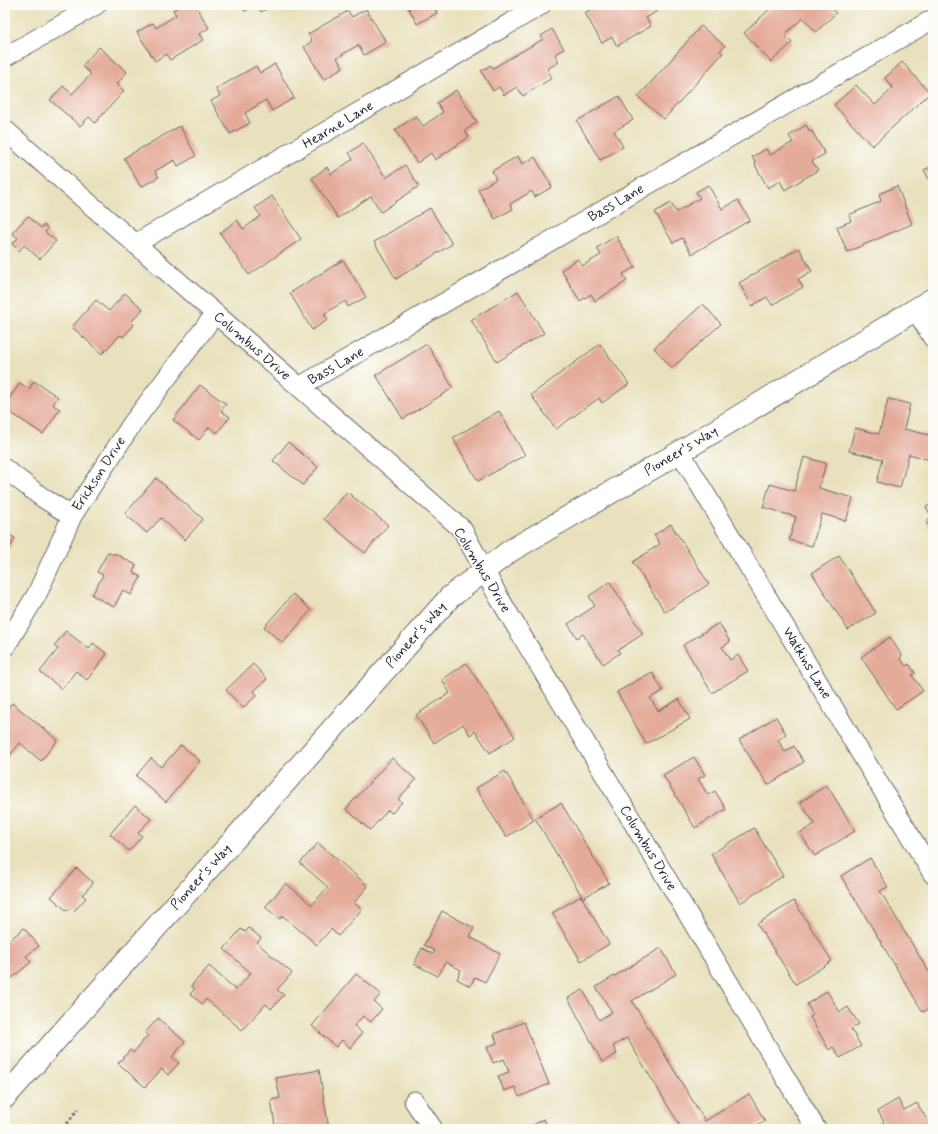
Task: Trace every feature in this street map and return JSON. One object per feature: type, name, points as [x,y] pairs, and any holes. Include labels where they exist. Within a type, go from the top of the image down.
[{"type":"main road","name":"Pioneer's Way","points":[[5,1097],[450,597],[510,551],[680,452],[924,304]]},
{"type":"street","points":[[5,57],[96,5]]},
{"type":"street","name":"Hearne Lane","points":[[135,244],[541,5]]},
{"type":"street","name":"Bass Lane","points":[[299,387],[933,19]]},
{"type":"street","name":"Columbus Drive","points":[[5,130],[462,529],[498,596],[816,1129]]},
{"type":"street","points":[[924,304],[933,338]]},
{"type":"street","name":"Erickson Drive","points":[[5,647],[37,594],[72,516],[132,424],[215,314]]},
{"type":"street","name":"Watkins Lane","points":[[680,452],[933,874]]},
{"type":"street","points":[[5,469],[43,498],[72,516]]},
{"type":"street","points":[[414,1102],[433,1129]]},
{"type":"path","points":[[63,1129],[78,1109]]},
{"type":"building","points":[[181,5],[195,5],[209,28],[199,34],[203,40],[170,60],[166,54],[155,61],[137,32],[153,23],[156,28],[176,15],[173,10]]},
{"type":"building","points":[[242,5],[256,5],[245,11]]},
{"type":"building","points":[[257,5],[273,5],[261,12]]},
{"type":"building","points":[[407,5],[433,5],[437,13],[417,24]]},
{"type":"building","points":[[598,5],[606,5],[607,7],[610,5],[653,5],[657,11],[646,18],[651,26],[617,46],[612,37],[602,43],[585,13]]},
{"type":"building","points":[[774,5],[829,5],[836,13],[816,32],[803,18],[784,35],[792,43],[771,62],[744,33]]},
{"type":"building","points":[[366,9],[386,42],[364,55],[358,45],[337,58],[343,67],[324,80],[304,47],[312,41],[308,34],[348,11],[352,17]]},
{"type":"building","points":[[701,26],[725,46],[720,51],[723,53],[664,119],[638,97]]},
{"type":"building","points":[[552,29],[564,49],[555,54],[559,62],[547,69],[552,78],[523,96],[517,87],[504,95],[499,87],[493,91],[481,71],[491,65],[493,68],[543,39],[541,36]]},
{"type":"building","points":[[99,47],[127,72],[117,84],[124,91],[95,123],[89,117],[80,126],[50,100],[63,86],[72,94],[91,74],[82,66]]},
{"type":"building","points":[[902,62],[930,93],[872,146],[834,105],[856,85],[875,105],[893,88],[885,78]]},
{"type":"building","points":[[275,64],[294,98],[272,111],[266,100],[245,113],[250,123],[230,134],[211,101],[220,96],[216,89],[256,66],[260,73]]},
{"type":"building","points":[[456,90],[477,122],[465,131],[469,137],[435,160],[431,153],[417,163],[395,130],[416,116],[423,126],[443,112],[437,103]]},
{"type":"building","points":[[619,96],[633,120],[614,131],[623,147],[600,160],[577,121]]},
{"type":"building","points":[[806,125],[810,132],[812,131],[825,154],[812,161],[818,170],[785,190],[780,181],[768,188],[752,157],[766,149],[770,155],[793,142],[789,136]]},
{"type":"building","points":[[180,126],[196,156],[178,166],[175,160],[155,171],[159,177],[141,187],[124,158]]},
{"type":"building","points":[[363,143],[386,178],[405,165],[419,186],[381,212],[371,196],[338,218],[312,178],[327,167],[331,174],[353,159],[349,153]]},
{"type":"building","points":[[518,156],[522,164],[535,157],[552,187],[535,197],[532,191],[510,204],[513,209],[495,219],[478,190],[496,179],[492,171]]},
{"type":"building","points":[[933,166],[933,187],[924,170]]},
{"type":"building","points":[[708,185],[722,209],[738,200],[750,220],[692,254],[682,238],[673,243],[655,212],[671,203],[676,212],[700,198],[696,192]]},
{"type":"building","points":[[897,186],[912,224],[847,252],[837,227],[851,221],[849,215],[881,201],[879,194]]},
{"type":"building","points":[[272,196],[301,239],[249,275],[220,233],[237,220],[243,229],[261,216],[255,208]]},
{"type":"building","points":[[430,208],[452,244],[396,279],[374,242]]},
{"type":"building","points":[[28,216],[41,228],[44,225],[48,229],[45,232],[56,241],[40,259],[24,245],[19,251],[12,244],[18,238],[12,233]]},
{"type":"building","points":[[616,236],[635,267],[623,274],[627,281],[595,301],[591,294],[580,301],[561,270],[578,259],[582,266],[601,255],[597,248]]},
{"type":"building","points":[[799,248],[812,271],[798,279],[803,287],[772,305],[767,297],[752,306],[739,283]]},
{"type":"building","points":[[343,260],[366,297],[348,307],[345,301],[324,314],[328,320],[312,330],[290,293]]},
{"type":"building","points":[[518,291],[544,333],[497,362],[471,320]]},
{"type":"building","points":[[125,293],[143,309],[131,322],[134,325],[123,337],[120,335],[102,354],[72,327],[96,300],[109,311]]},
{"type":"building","points":[[703,304],[721,324],[672,368],[654,348]]},
{"type":"building","points":[[427,344],[453,388],[403,419],[376,375]]},
{"type":"building","points":[[600,344],[629,384],[602,403],[599,398],[556,429],[531,395]]},
{"type":"building","points":[[34,381],[58,397],[53,405],[60,409],[43,434],[5,409],[5,405],[20,383],[29,389]]},
{"type":"building","points":[[200,385],[226,404],[221,411],[230,417],[217,433],[209,427],[199,440],[173,420]]},
{"type":"building","points":[[888,399],[910,404],[904,429],[933,436],[933,461],[909,454],[900,488],[877,482],[883,459],[849,451],[855,428],[879,434]]},
{"type":"building","points":[[499,411],[525,455],[478,481],[453,438]]},
{"type":"building","points":[[288,442],[318,467],[303,485],[273,461]]},
{"type":"building","points":[[804,457],[826,463],[819,488],[853,498],[846,521],[822,514],[812,546],[789,540],[796,517],[763,507],[770,484],[794,491]]},
{"type":"building","points":[[156,478],[203,519],[185,540],[161,518],[147,533],[125,514]]},
{"type":"building","points":[[347,492],[388,525],[365,553],[324,519]]},
{"type":"building","points":[[933,503],[933,533],[926,521],[932,517],[926,507]]},
{"type":"building","points":[[671,524],[709,584],[665,612],[633,562],[660,544],[654,535]]},
{"type":"building","points":[[5,533],[15,538],[5,557]]},
{"type":"building","points":[[108,552],[113,555],[114,553],[136,565],[133,572],[141,577],[131,595],[123,590],[114,607],[92,595],[103,575],[97,572]]},
{"type":"building","points":[[839,556],[876,613],[848,630],[812,573]]},
{"type":"building","points":[[610,582],[643,634],[618,650],[620,653],[603,664],[583,634],[577,638],[568,624],[595,606],[589,596]]},
{"type":"building","points":[[293,594],[311,610],[283,643],[264,627]]},
{"type":"building","points":[[719,623],[730,642],[722,647],[730,660],[738,655],[748,671],[712,693],[683,645]]},
{"type":"building","points":[[66,631],[89,649],[93,643],[107,654],[87,680],[76,671],[62,689],[40,672],[58,649],[54,646]]},
{"type":"building","points":[[890,637],[902,656],[900,658],[906,666],[909,664],[915,673],[912,675],[923,691],[896,709],[861,657]]},
{"type":"building","points":[[466,663],[515,737],[490,753],[475,731],[470,735],[463,724],[434,743],[416,715],[450,693],[442,680]]},
{"type":"building","points":[[253,664],[267,679],[254,691],[257,695],[243,708],[226,690]]},
{"type":"building","points":[[652,672],[663,691],[650,698],[658,711],[679,699],[690,719],[646,744],[617,692]]},
{"type":"building","points":[[12,703],[58,740],[41,761],[20,743],[7,759],[5,757],[5,711]]},
{"type":"building","points":[[776,717],[786,734],[778,740],[785,752],[794,746],[804,762],[768,785],[739,740]]},
{"type":"building","points":[[181,745],[200,761],[166,802],[136,776],[151,758],[161,767]]},
{"type":"building","points":[[694,757],[705,775],[698,779],[708,795],[715,791],[726,809],[695,828],[663,775]]},
{"type":"building","points":[[392,758],[416,780],[398,799],[402,802],[392,813],[388,810],[370,830],[346,809]]},
{"type":"building","points":[[505,771],[534,820],[506,837],[476,788]]},
{"type":"building","points":[[827,785],[855,831],[815,856],[800,833],[815,824],[800,802]]},
{"type":"building","points":[[561,803],[609,883],[583,898],[535,818]]},
{"type":"building","points":[[135,805],[151,819],[138,833],[142,836],[129,851],[110,834]]},
{"type":"building","points":[[754,828],[783,876],[740,903],[711,854]]},
{"type":"building","points":[[318,843],[368,886],[354,903],[362,909],[338,936],[331,929],[317,945],[283,916],[280,919],[265,907],[286,883],[312,905],[328,887],[300,863]]},
{"type":"building","points":[[870,858],[888,887],[880,891],[929,972],[933,970],[933,1006],[923,1012],[841,876]]},
{"type":"building","points":[[77,868],[93,883],[82,895],[86,898],[74,911],[71,908],[67,911],[51,897]]},
{"type":"building","points":[[581,896],[609,944],[581,961],[552,913]]},
{"type":"building","points":[[794,901],[832,961],[796,984],[757,924]]},
{"type":"building","points":[[442,911],[474,928],[470,937],[500,954],[485,982],[475,977],[470,986],[457,979],[461,970],[446,962],[438,976],[414,964],[422,948],[433,954],[435,951],[424,945]]},
{"type":"building","points":[[24,928],[39,946],[26,956],[31,962],[12,978],[7,973],[5,975],[5,944]]},
{"type":"building","points":[[249,928],[261,938],[257,943],[292,973],[277,990],[284,995],[271,1009],[266,1004],[242,1030],[206,999],[202,1004],[190,994],[195,989],[191,986],[209,966],[236,990],[251,973],[224,949],[241,929],[245,932]]},
{"type":"building","points":[[661,948],[676,974],[632,1001],[705,1121],[749,1094],[765,1121],[751,1129],[682,1129],[627,1038],[613,1046],[617,1054],[602,1062],[568,998],[583,990],[599,1020],[612,1012],[596,987]]},
{"type":"building","points":[[356,974],[381,994],[374,1002],[382,1009],[371,1022],[363,1016],[354,1026],[362,1033],[350,1048],[342,1040],[336,1047],[312,1026]]},
{"type":"building","points":[[827,991],[840,1012],[848,1007],[859,1024],[851,1029],[861,1046],[840,1058],[833,1047],[829,1050],[810,1017],[813,1015],[807,1004]]},
{"type":"building","points":[[158,1018],[185,1042],[172,1057],[179,1063],[168,1075],[162,1069],[145,1087],[118,1063],[130,1050],[133,1053],[148,1035],[145,1033]]},
{"type":"building","points":[[524,1022],[549,1084],[519,1097],[515,1087],[504,1091],[498,1076],[509,1072],[504,1059],[493,1063],[487,1047],[497,1043],[494,1034]]},
{"type":"building","points":[[319,1070],[329,1129],[285,1129],[284,1123],[275,1125],[271,1100],[280,1098],[276,1078]]},
{"type":"building","points":[[898,1099],[904,1110],[917,1103],[930,1125],[923,1129],[875,1129],[874,1128],[884,1122],[878,1111]]},
{"type":"building","points":[[543,1119],[550,1129],[527,1129]]}]
